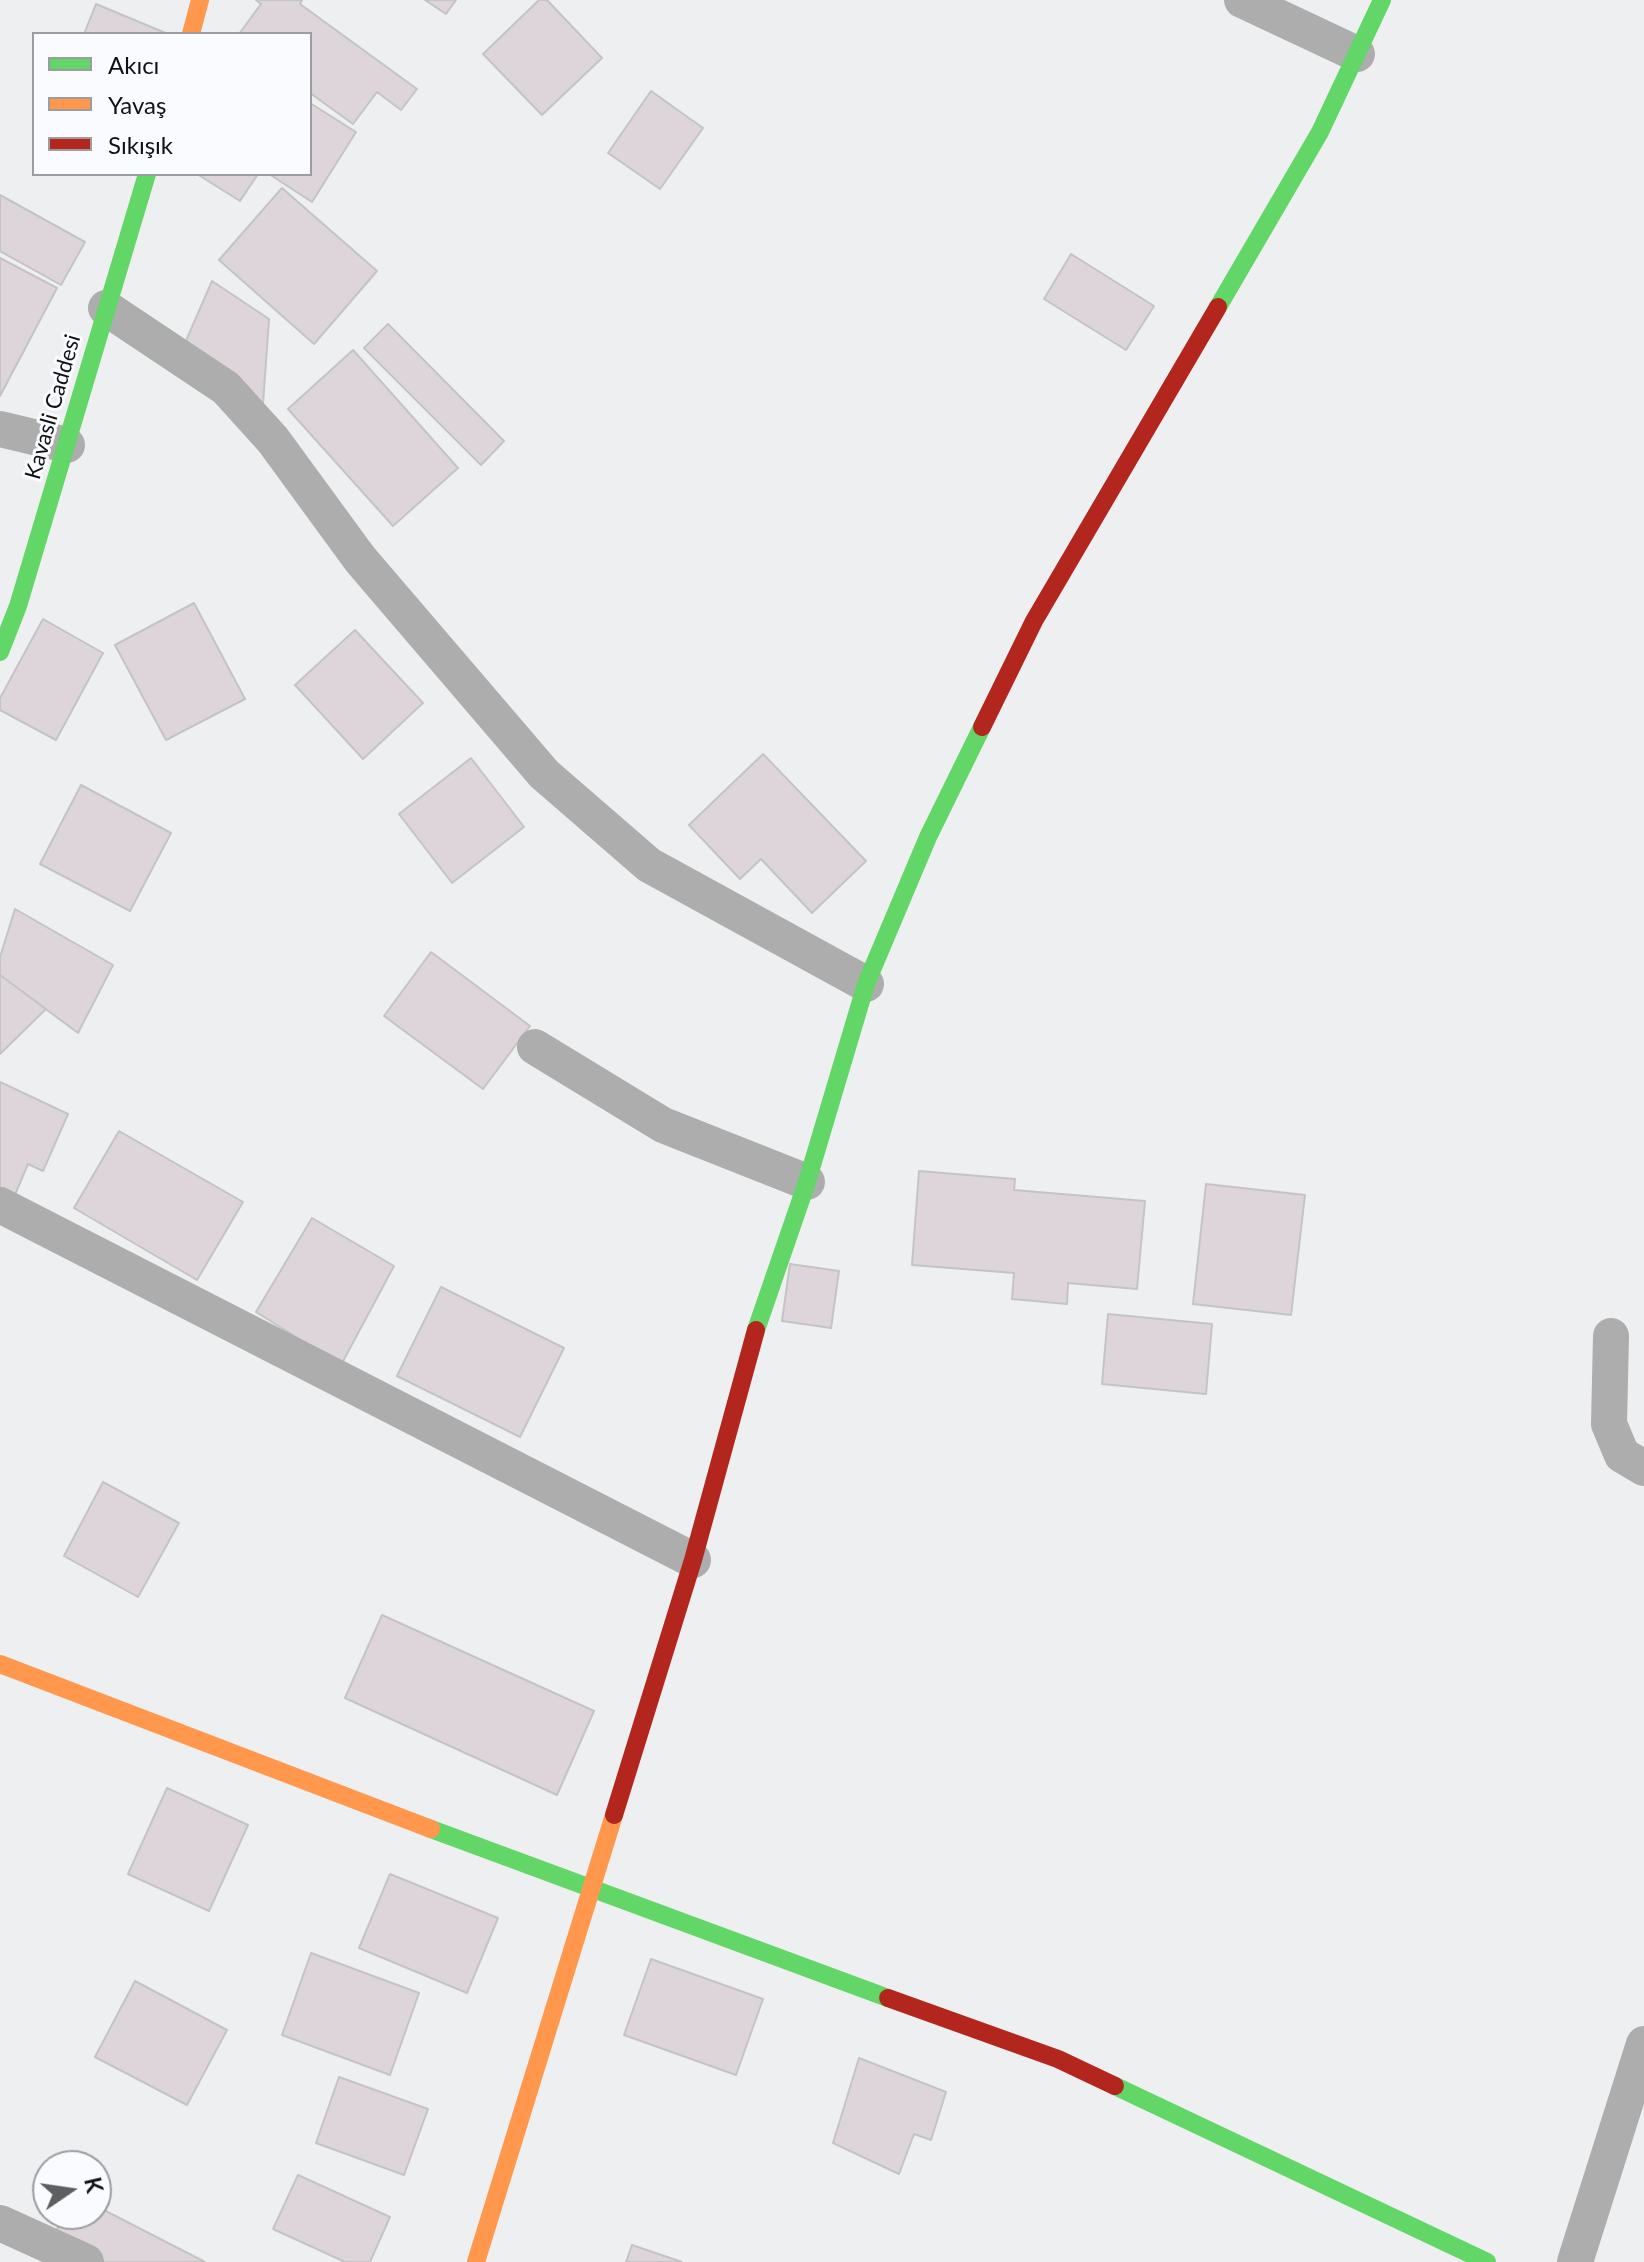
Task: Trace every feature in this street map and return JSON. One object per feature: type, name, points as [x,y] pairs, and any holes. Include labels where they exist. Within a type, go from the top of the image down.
[{"type":"street","points":[[192,32],[200,0]]},
{"type":"street","points":[[1242,0],[1357,54]]},
{"type":"street","points":[[476,2262],[693,1560],[758,1323],[807,1182],[866,984],[928,837],[1034,621],[1312,145],[1382,0]]},
{"type":"street","name":"Kavasli Caddesi","points":[[0,652],[18,606],[146,176]]},
{"type":"street","points":[[106,308],[226,388],[273,440],[360,559],[544,774],[649,865],[866,984]]},
{"type":"street","points":[[0,429],[67,445]]},
{"type":"street","points":[[535,1047],[663,1125],[807,1182]]},
{"type":"street","points":[[0,1205],[693,1560]]},
{"type":"street","points":[[1611,1336],[1609,1424],[1622,1455],[1644,1468]]},
{"type":"street","points":[[0,1664],[591,1891],[1058,2059],[1487,2262]]},
{"type":"street","points":[[1575,2262],[1644,2044]]},
{"type":"street","points":[[0,2223],[86,2262]]},
{"type":"building","points":[[256,0],[302,0],[300,4],[417,89],[401,110],[377,92],[353,124],[312,94],[312,32],[240,32],[261,4]]},
{"type":"building","points":[[425,0],[456,0],[446,14]]},
{"type":"building","points":[[539,0],[547,0],[602,58],[542,115],[483,54]]},
{"type":"building","points":[[96,4],[163,32],[85,32]]},
{"type":"building","points":[[651,91],[703,128],[660,189],[608,153]]},
{"type":"building","points":[[312,104],[356,132],[312,202],[272,176],[312,176]]},
{"type":"building","points":[[200,176],[257,176],[240,201]]},
{"type":"building","points":[[282,188],[377,271],[314,344],[219,260]]},
{"type":"building","points":[[0,195],[85,242],[61,285],[0,251]]},
{"type":"building","points":[[1071,254],[1154,306],[1126,350],[1044,299]]},
{"type":"building","points":[[0,258],[57,288],[0,396]]},
{"type":"building","points":[[212,281],[269,319],[263,404],[185,343]]},
{"type":"building","points":[[388,324],[504,441],[481,465],[364,348]]},
{"type":"building","points":[[353,350],[458,468],[393,526],[288,409]]},
{"type":"building","points":[[194,603],[245,699],[166,740],[115,645]]},
{"type":"building","points":[[43,619],[103,653],[56,740],[0,710],[0,698]]},
{"type":"building","points":[[355,630],[423,703],[363,759],[295,685]]},
{"type":"building","points":[[763,754],[866,861],[812,913],[761,859],[740,879],[689,825]]},
{"type":"building","points":[[471,758],[524,827],[452,883],[399,814]]},
{"type":"building","points":[[81,785],[171,833],[130,911],[40,864]]},
{"type":"building","points":[[15,909],[113,965],[78,1033],[0,975],[0,957]]},
{"type":"building","points":[[431,952],[530,1026],[483,1089],[384,1016]]},
{"type":"building","points":[[0,975],[46,1009],[0,1054]]},
{"type":"building","points":[[0,1082],[68,1114],[43,1171],[28,1164],[14,1197],[0,1191]]},
{"type":"building","points":[[119,1131],[243,1202],[197,1280],[74,1208]]},
{"type":"building","points":[[919,1171],[1015,1179],[1014,1190],[1145,1201],[1137,1289],[1068,1283],[1067,1304],[1012,1299],[1014,1273],[912,1265]]},
{"type":"building","points":[[1206,1184],[1305,1195],[1291,1315],[1193,1304]]},
{"type":"building","points":[[312,1218],[394,1266],[341,1365],[256,1312]]},
{"type":"building","points":[[790,1264],[839,1271],[831,1328],[782,1321]]},
{"type":"building","points":[[441,1287],[564,1348],[520,1437],[397,1376]]},
{"type":"building","points":[[1108,1314],[1212,1324],[1206,1394],[1102,1384]]},
{"type":"building","points":[[103,1482],[179,1523],[138,1597],[64,1556]]},
{"type":"building","points":[[382,1615],[594,1711],[557,1795],[345,1698]]},
{"type":"building","points":[[167,1788],[248,1825],[209,1911],[128,1874]]},
{"type":"building","points":[[390,1874],[498,1918],[467,1993],[359,1948]]},
{"type":"building","points":[[311,1953],[419,1993],[390,2075],[282,2035]]},
{"type":"building","points":[[651,1959],[763,1999],[736,2075],[624,2035]]},
{"type":"building","points":[[135,1981],[227,2030],[187,2105],[95,2057]]},
{"type":"building","points":[[859,2058],[946,2092],[931,2140],[914,2134],[899,2174],[833,2143]]},
{"type":"building","points":[[339,2077],[428,2109],[404,2175],[316,2143]]},
{"type":"building","points":[[298,2175],[390,2217],[370,2262],[345,2262],[273,2229]]},
{"type":"building","points":[[112,2214],[205,2262],[72,2262],[47,2249],[57,2230],[112,2230]]},
{"type":"building","points":[[632,2245],[682,2262],[626,2262]]},
{"type":"traffic: fast","points":[[1218,307],[1320,132],[1382,0]]},
{"type":"traffic: fast","points":[[0,652],[18,606],[146,176]]},
{"type":"traffic: fast","points":[[756,1330],[807,1182],[866,984],[928,837],[982,727]]},
{"type":"traffic: fast","points":[[431,1829],[888,1998]]},
{"type":"traffic: fast","points":[[1115,2086],[1487,2262]]},
{"type":"traffic: slow","points":[[192,32],[200,0]]},
{"type":"traffic: slow","points":[[0,1664],[431,1829]]},
{"type":"traffic: slow","points":[[476,2262],[614,1815]]},
{"type":"traffic: jam","points":[[982,727],[1034,621],[1218,307]]},
{"type":"traffic: jam","points":[[614,1815],[693,1560],[756,1330]]},
{"type":"traffic: jam","points":[[888,1998],[1058,2059],[1115,2086]]}]
